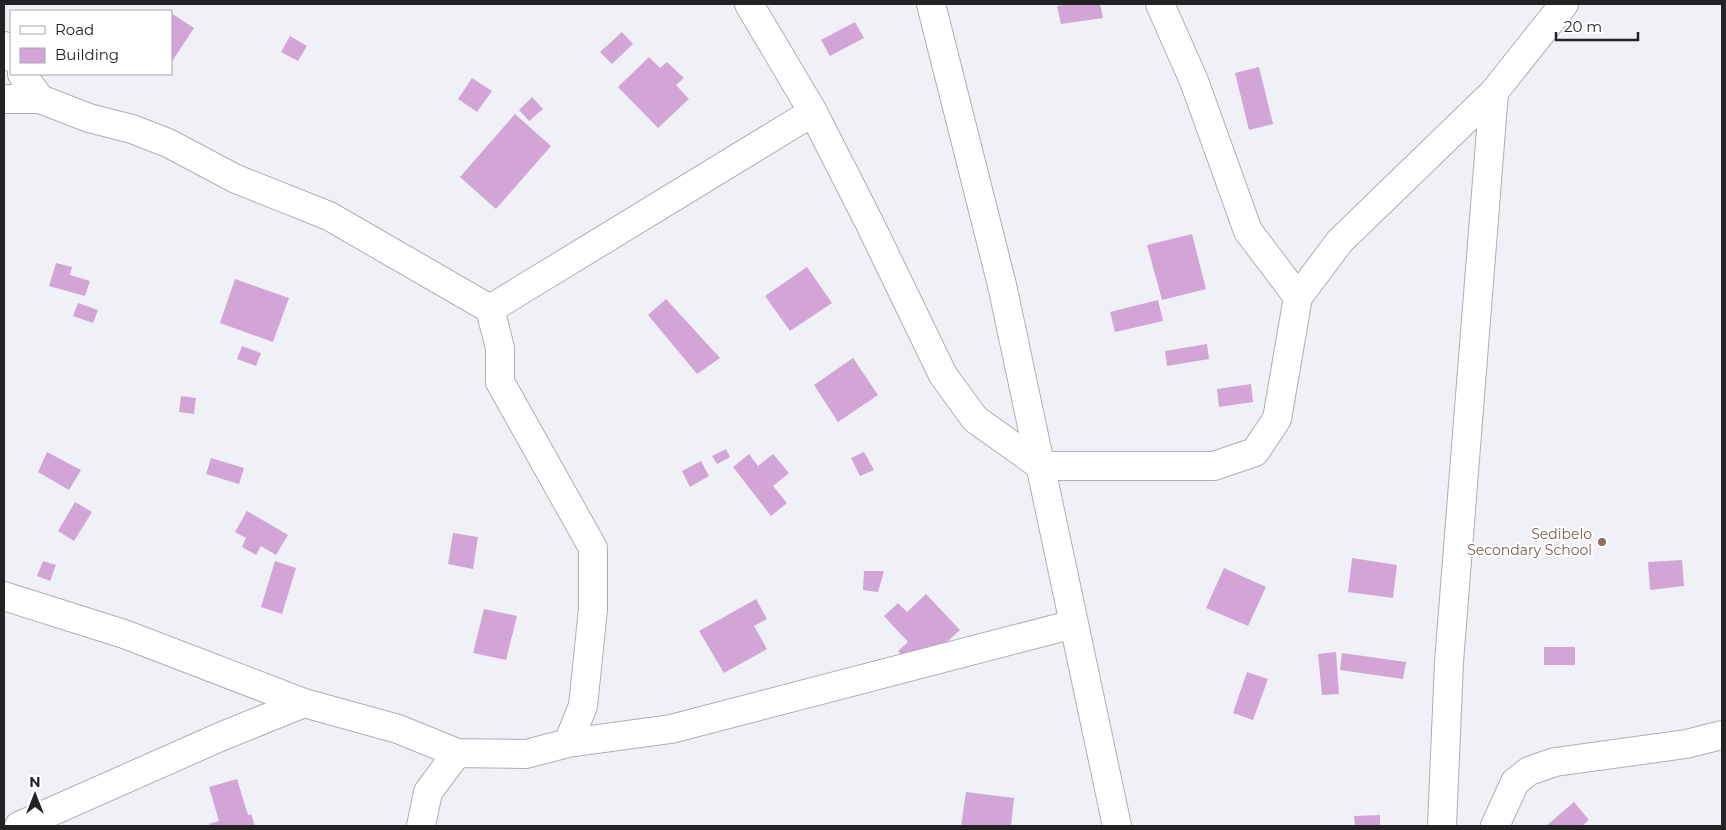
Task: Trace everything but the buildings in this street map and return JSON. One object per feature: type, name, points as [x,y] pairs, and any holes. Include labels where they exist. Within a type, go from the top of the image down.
[{"type":"street","points":[[749,4],[813,112],[943,375],[975,419],[1042,466],[1214,466],[1255,452],[1277,419],[1298,297],[1340,241],[1494,92],[1564,4]]},
{"type":"street","points":[[930,4],[1002,285],[1117,826]]},
{"type":"street","points":[[1160,4],[1194,81],[1248,231],[1298,297]]},
{"type":"street","points":[[23,75],[40,99]]},
{"type":"street","points":[[1442,826],[1449,662],[1494,92]]},
{"type":"street","points":[[4,99],[40,99],[89,118],[132,129],[168,143],[236,179],[330,216],[490,308],[500,348],[500,382],[593,548],[593,609],[583,706],[568,743]]},
{"type":"street","points":[[490,308],[813,112]]},
{"type":"street","points":[[4,596],[124,634],[304,702],[398,729],[458,753],[526,754],[568,743],[671,729],[1074,624]]},
{"type":"street","points":[[19,826],[304,702]]},
{"type":"street","points":[[1495,826],[1515,782],[1530,771],[1555,762],[1686,744],[1722,735]]},
{"type":"street","points":[[421,826],[428,792],[458,753]]},
{"type":"place","name":"Sedibelo Secondary School","points":[[1602,542]]}]
